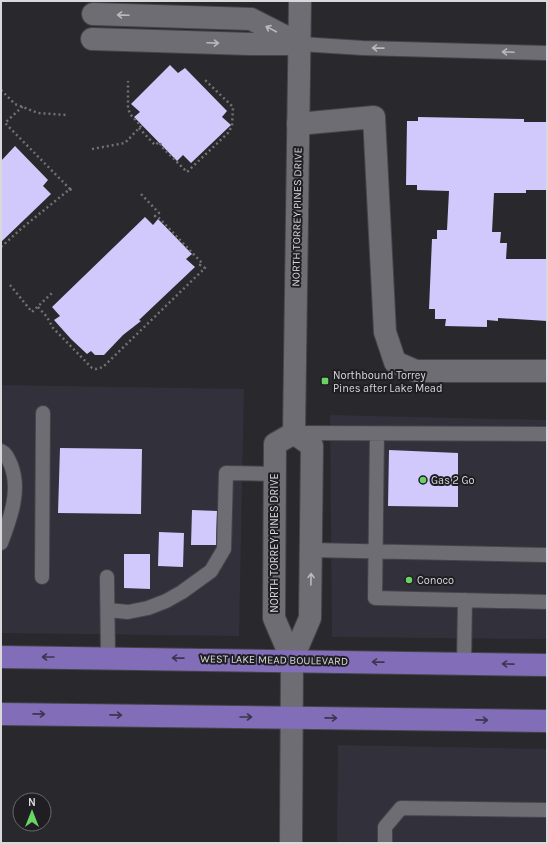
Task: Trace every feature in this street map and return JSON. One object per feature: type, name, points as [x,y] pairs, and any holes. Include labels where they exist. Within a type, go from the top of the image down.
[{"type":"main road","name":"NORTH TORREY PINES DRIVE","points":[[294,432],[300,1]]},
{"type":"main road","points":[[93,14],[251,19],[300,44]]},
{"type":"main road","points":[[92,39],[300,44]]},
{"type":"main road","points":[[298,124],[374,117],[385,332],[396,362],[416,370],[547,371]]},
{"type":"main road","name":"NORTH TORREY PINES DRIVE","points":[[292,660],[274,618],[275,444],[294,432]]},
{"type":"main road","name":"NORTH TORREY PINES DRIVE","points":[[291,843],[292,660],[310,618],[312,446],[294,432]]},
{"type":"main road","name":"WEST LAKE MEAD BOULEVARD","points":[[1,656],[547,665]]},
{"type":"main road","points":[[1,714],[547,721]]},
{"type":"lane","points":[[175,16],[175,42]]},
{"type":"lane","points":[[300,44],[363,48],[547,53]]},
{"type":"lane","points":[[42,577],[43,414]]},
{"type":"lane","points":[[294,432],[377,434],[547,434]]},
{"type":"lane","points":[[377,434],[375,598],[547,602]]},
{"type":"lane","points":[[1,451],[6,454],[14,475],[13,510],[1,543]]},
{"type":"lane","points":[[108,610],[128,612],[148,608],[166,601],[207,575],[224,549],[226,473],[275,474]]},
{"type":"lane","points":[[311,550],[547,555]]},
{"type":"lane","points":[[107,577],[108,657]]},
{"type":"lane","points":[[464,664],[465,600]]},
{"type":"lane","points":[[385,843],[385,827],[401,808],[547,810]]},
{"type":"path","points":[[128,81],[128,108],[130,114],[141,126],[139,128],[155,145],[159,142],[162,147],[187,172],[228,133],[232,126],[233,107],[204,78]]},
{"type":"path","points":[[1,90],[15,104],[38,113],[66,115]]},
{"type":"path","points":[[1,127],[22,106]]},
{"type":"path","points":[[5,123],[74,192]]},
{"type":"path","points":[[92,149],[125,142],[139,128]]},
{"type":"path","points":[[1,248],[22,228],[70,189]]},
{"type":"path","points":[[38,307],[47,317],[53,328],[92,368],[96,369],[103,367],[205,268],[200,265],[202,263],[155,216],[159,213],[141,194]]},
{"type":"path","points":[[10,285],[32,312],[52,293]]},
{"type":"shaded area","points":[[1,385],[244,389],[239,636],[1,633]]},
{"type":"shaded area","points":[[330,415],[547,420],[547,639],[332,637]]},
{"type":"shaded area","points":[[338,745],[547,749],[547,843],[337,843]]},
{"type":"building","points":[[170,65],[178,73],[185,68],[227,111],[222,117],[231,125],[191,163],[183,155],[177,161],[134,117],[140,112],[131,104]]},
{"type":"building","points":[[418,117],[524,119],[524,122],[547,122],[547,190],[526,190],[526,193],[494,193],[492,232],[501,232],[500,243],[507,243],[506,259],[547,259],[547,321],[498,318],[498,321],[487,320],[487,327],[445,326],[446,319],[435,319],[435,309],[429,309],[432,239],[437,239],[437,230],[447,230],[449,191],[417,190],[417,185],[406,185],[407,121],[418,121]]},
{"type":"building","points":[[15,146],[48,180],[43,186],[51,194],[1,242],[1,161]]},
{"type":"building","points":[[145,217],[153,225],[158,219],[192,254],[186,259],[195,267],[139,320],[141,321],[123,335],[104,355],[95,355],[91,351],[87,354],[54,320],[60,316],[52,307]]},
{"type":"building","points":[[60,448],[142,449],[141,514],[58,513]]},
{"type":"building","name":"Gas 2 Go","points":[[389,450],[458,453],[458,507],[388,506]]},
{"type":"building","points":[[192,510],[217,511],[216,545],[191,545]]},
{"type":"building","points":[[159,532],[184,533],[183,567],[158,566]]},
{"type":"building","points":[[124,554],[150,554],[150,589],[124,588]]},
{"type":"place","name":"Northbound Torrey Pines after Lake Mead","points":[[325,381]]},
{"type":"place","name":"Gas 2 Go","points":[[423,480]]},
{"type":"place","name":"Conoco","points":[[409,580]]}]
